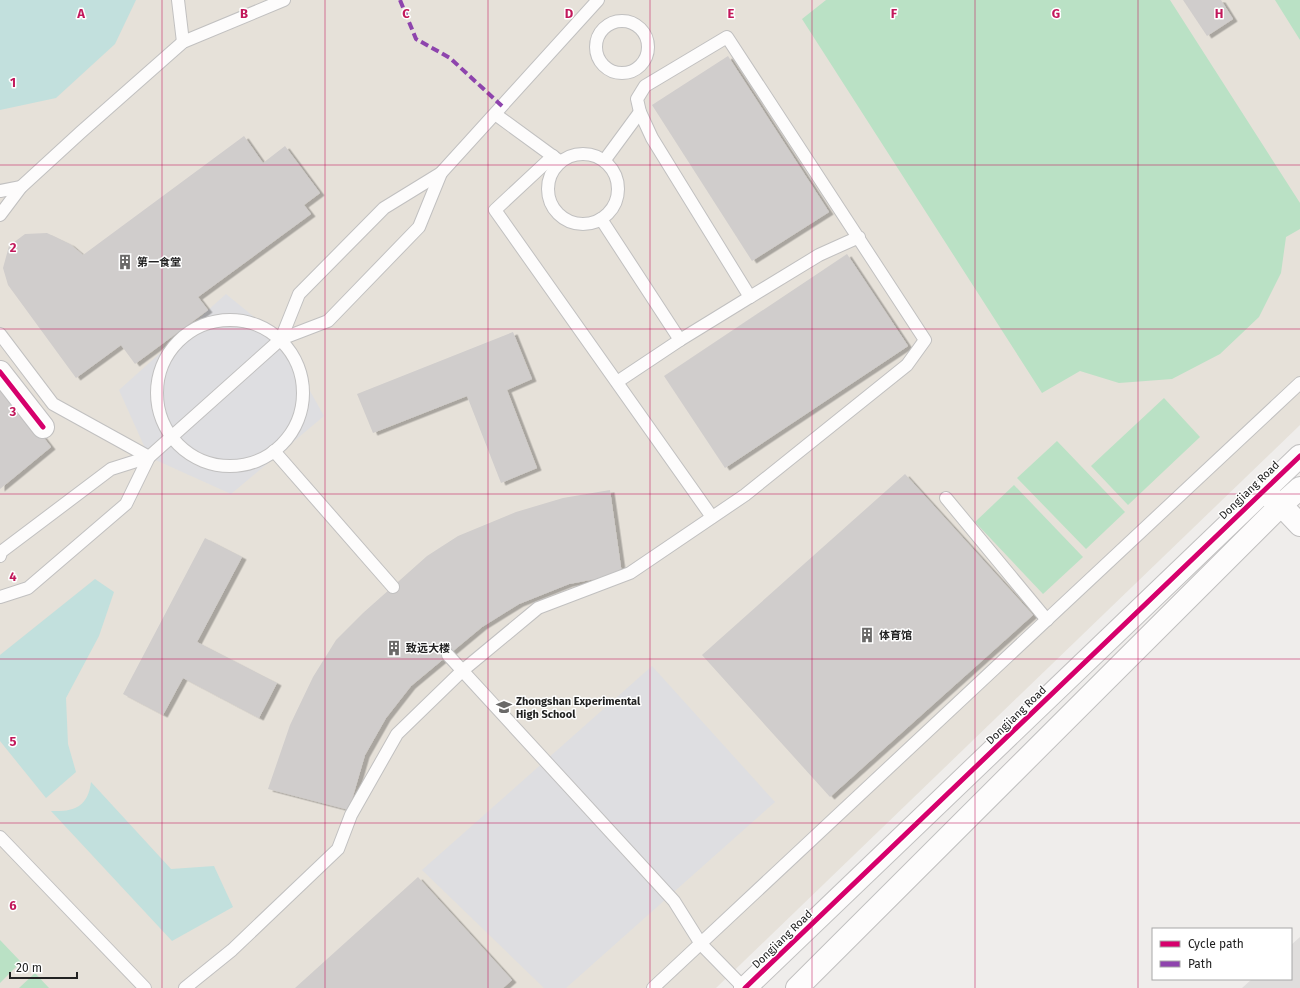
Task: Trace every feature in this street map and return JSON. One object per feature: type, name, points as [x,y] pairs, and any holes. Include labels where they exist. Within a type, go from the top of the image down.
[{"type":"street","points":[[0,372],[43,427]]},
{"type":"street","name":"Dongjiang Road","points":[[745,988],[1300,456]]},
{"type":"street","points":[[797,988],[1281,505],[1300,488]]},
{"type":"street","name":"Dongjiang Road","points":[[1263,492],[1281,505],[1300,525]]},
{"type":"lane","points":[[178,0],[183,42]]},
{"type":"lane","points":[[0,215],[20,187],[183,42],[284,0]]},
{"type":"lane","points":[[281,339],[299,294],[384,208],[441,173],[598,0]]},
{"type":"lane","points":[[640,65],[632,70],[615,72],[607,68],[601,62],[595,46],[597,38],[608,24],[628,22],[639,28],[644,34],[647,42],[647,51],[640,65],[645,86]]},
{"type":"lane","points":[[185,988],[232,950],[338,849],[351,815],[397,734],[462,671],[538,608],[630,573],[745,495],[907,364],[925,340],[727,37],[645,86],[637,99],[640,112],[652,138],[750,297]]},
{"type":"lane","points":[[604,161],[640,112]]},
{"type":"lane","points":[[495,114],[557,159]]},
{"type":"lane","points":[[557,159],[549,181],[548,193],[551,204],[558,214],[567,220],[578,224],[590,223],[601,219],[610,212],[618,191],[617,180],[612,169],[604,161],[594,156],[582,154],[557,159],[494,210],[712,517]]},
{"type":"lane","points":[[0,597],[28,588],[126,504],[149,457],[281,339],[328,321],[419,227],[441,173]]},
{"type":"lane","points":[[0,191],[20,187]]},
{"type":"lane","points":[[601,219],[680,340]]},
{"type":"lane","points":[[617,382],[680,340],[819,255],[859,238]]},
{"type":"lane","points":[[237,320],[261,325],[281,339],[296,360],[303,384],[302,410],[292,433],[274,451],[254,462],[231,466],[208,463],[188,453],[171,438],[160,416],[156,392],[160,368],[172,347],[190,330],[213,321],[237,320]]},
{"type":"lane","points":[[0,334],[53,404],[149,457]]},
{"type":"lane","points":[[653,988],[1300,383]]},
{"type":"lane","points":[[274,451],[392,587]]},
{"type":"lane","points":[[0,556],[1,552],[110,469],[149,457]]},
{"type":"lane","points":[[946,498],[1047,620]]},
{"type":"lane","points":[[448,655],[674,901],[701,944],[745,988]]},
{"type":"lane","points":[[0,837],[145,988]]},
{"type":"shaded area","name":"Zhongshan Experimental High School","points":[[0,0],[1300,0],[1300,425],[716,988],[0,988]]},
{"type":"shaded area","points":[[226,294],[281,339],[324,416],[231,494],[149,457],[119,390]]},
{"type":"shaded area","points":[[652,666],[775,802],[566,988],[544,988],[422,870]]},
{"type":"shaded area","points":[[1300,937],[1300,988],[1242,988],[1251,980],[1292,980],[1292,944]]},
{"type":"green space","points":[[826,0],[1170,0],[1300,203],[1300,229],[1286,237],[1281,273],[1259,317],[1220,354],[1172,379],[1119,383],[1080,371],[1042,393],[802,19]]},
{"type":"green space","points":[[1275,0],[1300,0],[1300,40]]},
{"type":"green space","points":[[1164,398],[1200,437],[1128,505],[1091,466]]},
{"type":"green space","points":[[1057,441],[1125,512],[1086,549],[1017,478]]},
{"type":"green space","points":[[1014,485],[1083,557],[1043,594],[975,522]]},
{"type":"green space","points":[[0,940],[21,962],[0,983]]},
{"type":"green space","points":[[35,973],[49,988],[19,988]]},
{"type":"water","points":[[0,0],[136,0],[115,44],[56,98],[0,110]]},
{"type":"water","points":[[95,579],[114,592],[99,636],[66,698],[68,744],[76,772],[46,798],[0,741],[0,655]]},
{"type":"water","points":[[91,782],[171,869],[214,866],[233,907],[172,941],[51,811],[73,809],[78,806],[87,797]]},
{"type":"building","points":[[1183,0],[1221,0],[1233,19],[1207,36]]},
{"type":"building","points":[[728,56],[829,212],[752,261],[652,105]]},
{"type":"building","name":"第一食堂","points":[[244,136],[263,163],[285,146],[320,193],[304,205],[311,214],[198,297],[208,310],[135,364],[121,345],[76,378],[8,285],[3,268],[9,246],[25,234],[47,233],[70,244],[83,255]]},
{"type":"building","points":[[847,254],[908,346],[725,468],[664,376]]},
{"type":"building","points":[[513,332],[532,379],[507,390],[537,468],[501,483],[467,396],[373,433],[357,394]]},
{"type":"building","points":[[0,381],[51,447],[0,489]]},
{"type":"building","name":"体育馆","points":[[905,474],[1033,615],[830,797],[702,655]]},
{"type":"building","name":"致远大楼","points":[[610,490],[622,574],[569,584],[519,604],[482,627],[411,686],[386,718],[365,755],[349,810],[268,789],[290,725],[313,677],[336,640],[363,613],[427,556],[458,536],[516,512],[563,498]]},
{"type":"building","points":[[205,538],[242,557],[197,642],[277,683],[259,718],[183,678],[163,715],[123,694]]},
{"type":"building","points":[[418,877],[512,980],[503,988],[295,988]]},
{"type":"marked path","points":[[400,0],[416,39],[450,58],[502,106]]},
{"type":"cycle path","points":[[0,372],[43,427]]},
{"type":"cycle path","points":[[745,988],[1300,456]]},
{"type":"place","name":"第一食堂","points":[[125,262]]},
{"type":"place","name":"体育馆","points":[[867,635]]},
{"type":"place","name":"致远大楼","points":[[394,648]]},
{"type":"place","name":"Zhongshan Experimental High School","points":[[504,707]]}]
